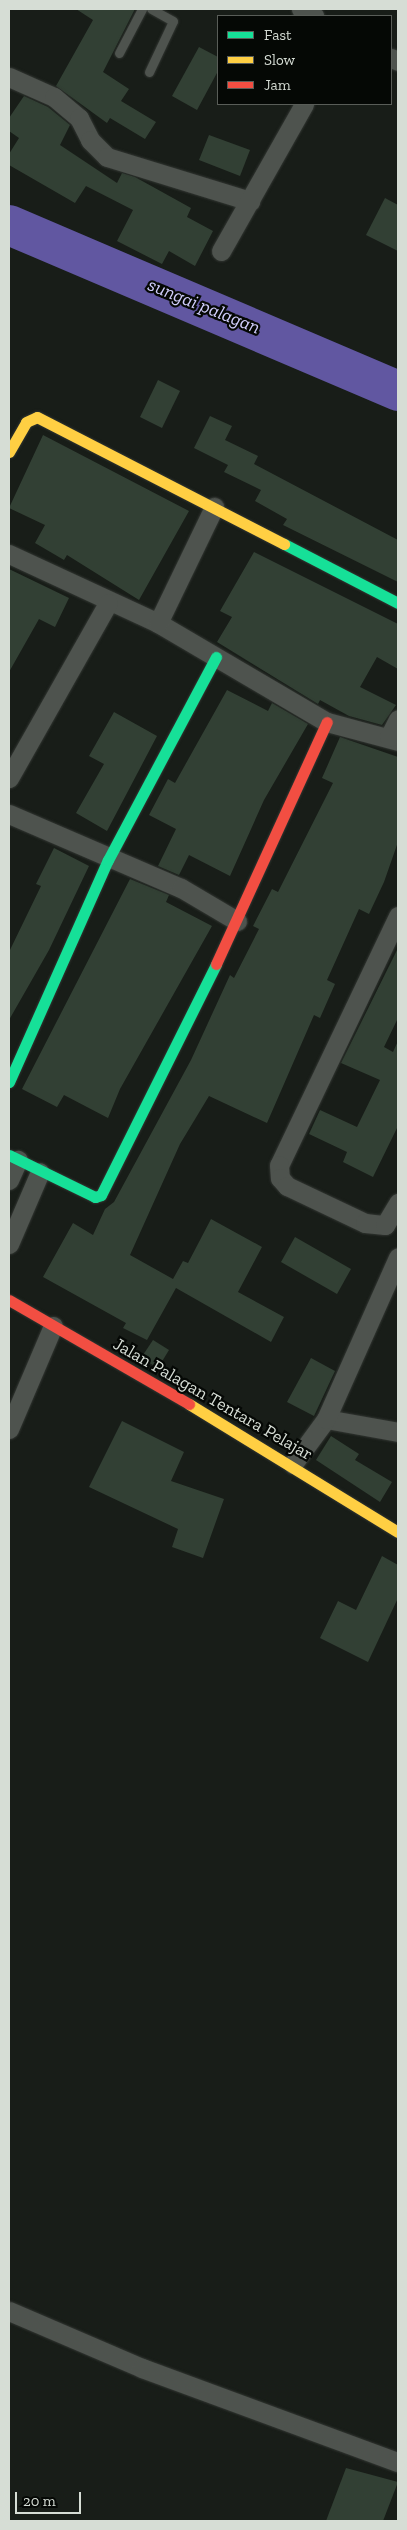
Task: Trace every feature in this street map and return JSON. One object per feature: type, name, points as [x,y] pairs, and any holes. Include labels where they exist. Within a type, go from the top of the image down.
[{"type":"street","points":[[9,77],[54,97],[79,118],[90,140],[107,157],[250,201]]},
{"type":"street","points":[[221,251],[303,105]]},
{"type":"street","points":[[9,452],[26,422],[37,418],[214,507],[398,604]]},
{"type":"street","points":[[158,623],[214,507]]},
{"type":"street","points":[[9,554],[108,603],[158,623],[327,722],[394,739],[398,719]]},
{"type":"street","points":[[9,778],[108,603]]},
{"type":"street","points":[[9,1082],[108,860],[216,657]]},
{"type":"street","points":[[9,1180],[13,1157],[40,1172],[95,1197],[101,1194],[237,921],[327,722]]},
{"type":"street","points":[[9,814],[108,860],[181,888],[237,921]]},
{"type":"street","points":[[398,916],[279,1165],[280,1178],[286,1186],[365,1223],[385,1225],[398,1203]]},
{"type":"street","points":[[9,1244],[40,1172]]},
{"type":"street","points":[[293,1464],[326,1419],[398,1256]]},
{"type":"street","name":"Jalan Palagan Tentara Pelajar","points":[[9,1300],[293,1464],[398,1532]]},
{"type":"street","points":[[9,1429],[53,1326]]},
{"type":"street","points":[[326,1419],[398,1432]]},
{"type":"street","points":[[9,2311],[142,2368],[398,2462]]},
{"type":"lane","points":[[119,53],[142,9]]},
{"type":"lane","points":[[149,72],[173,21],[151,9]]},
{"type":"building","points":[[76,9],[135,9],[103,72],[129,89],[121,101],[156,122],[145,139],[110,118],[107,123],[56,86],[93,20]]},
{"type":"building","points":[[199,47],[217,56],[217,73],[197,110],[172,96]]},
{"type":"building","points":[[24,96],[48,107],[70,125],[60,145],[117,183],[122,173],[135,177],[191,208],[187,217],[213,231],[195,266],[169,251],[162,264],[117,241],[133,210],[86,186],[75,203],[9,165],[9,154],[19,138],[9,131],[9,118]]},
{"type":"building","points":[[209,135],[250,150],[240,176],[199,160]]},
{"type":"building","points":[[385,198],[398,205],[398,251],[366,235]]},
{"type":"building","points":[[158,380],[180,391],[162,428],[140,417]]},
{"type":"building","points":[[210,416],[232,426],[225,440],[258,456],[254,464],[398,540],[398,582],[283,525],[287,519],[255,501],[261,490],[224,472],[228,465],[194,448]]},
{"type":"building","points":[[43,435],[189,511],[139,600],[67,555],[64,560],[35,543],[45,525],[9,508]]},
{"type":"building","points":[[254,552],[398,624],[398,669],[377,657],[360,687],[396,705],[382,725],[349,716],[320,700],[318,704],[217,642],[232,617],[220,611]]},
{"type":"building","points":[[9,569],[69,598],[55,627],[39,619],[9,672]]},
{"type":"building","points":[[227,690],[268,711],[272,703],[308,724],[264,800],[230,876],[189,855],[179,875],[158,866],[176,829],[149,815],[168,779],[175,783]]},
{"type":"building","points":[[114,712],[157,736],[107,831],[76,813],[104,764],[89,756]]},
{"type":"building","points":[[340,737],[398,757],[398,842],[384,882],[369,914],[359,909],[327,980],[335,984],[320,1018],[314,1015],[267,1123],[209,1096],[180,1144],[130,1255],[173,1279],[183,1261],[188,1263],[211,1219],[262,1247],[238,1292],[284,1317],[271,1342],[176,1288],[147,1340],[123,1328],[126,1323],[43,1277],[73,1223],[93,1235],[105,1209],[114,1202],[191,1060],[230,975],[234,978],[259,929],[253,926],[272,889],[278,892],[333,783],[322,778]]},
{"type":"building","points":[[54,848],[89,866],[49,950],[9,1020],[9,952],[41,886],[36,884]]},
{"type":"building","points":[[130,879],[169,895],[166,902],[212,926],[120,1089],[108,1118],[64,1095],[57,1107],[22,1089]]},
{"type":"building","points":[[398,948],[398,1018],[384,1047],[393,1052],[398,1041],[398,1126],[373,1177],[343,1162],[347,1152],[309,1134],[320,1110],[357,1127],[380,1080],[341,1063]]},
{"type":"building","points":[[295,1237],[351,1269],[337,1294],[281,1262]]},
{"type":"building","points":[[153,1340],[169,1350],[158,1368],[141,1358]]},
{"type":"building","points":[[311,1358],[335,1371],[314,1416],[287,1402]]},
{"type":"building","points":[[122,1421],[184,1452],[171,1481],[224,1499],[203,1558],[172,1547],[178,1529],[89,1487]]},
{"type":"building","points":[[331,1436],[359,1454],[355,1460],[392,1482],[380,1502],[316,1460]]},
{"type":"building","points":[[382,1556],[398,1565],[398,1598],[368,1662],[320,1638],[338,1601],[356,1610]]},
{"type":"building","points":[[346,2468],[398,2482],[383,2521],[326,2521]]},
{"type":"waterway","name":"sungai palagan","points":[[9,225],[398,391]]},
{"type":"traffic: fast","points":[[284,544],[398,603]]},
{"type":"traffic: fast","points":[[9,1082],[108,860],[216,657]]},
{"type":"traffic: fast","points":[[9,1155],[95,1197],[101,1195],[216,964]]},
{"type":"traffic: slow","points":[[9,452],[26,422],[37,417],[284,544]]},
{"type":"traffic: slow","points":[[189,1404],[398,1532]]},
{"type":"traffic: jam","points":[[216,964],[327,722]]},
{"type":"traffic: jam","points":[[9,1300],[189,1404]]}]
